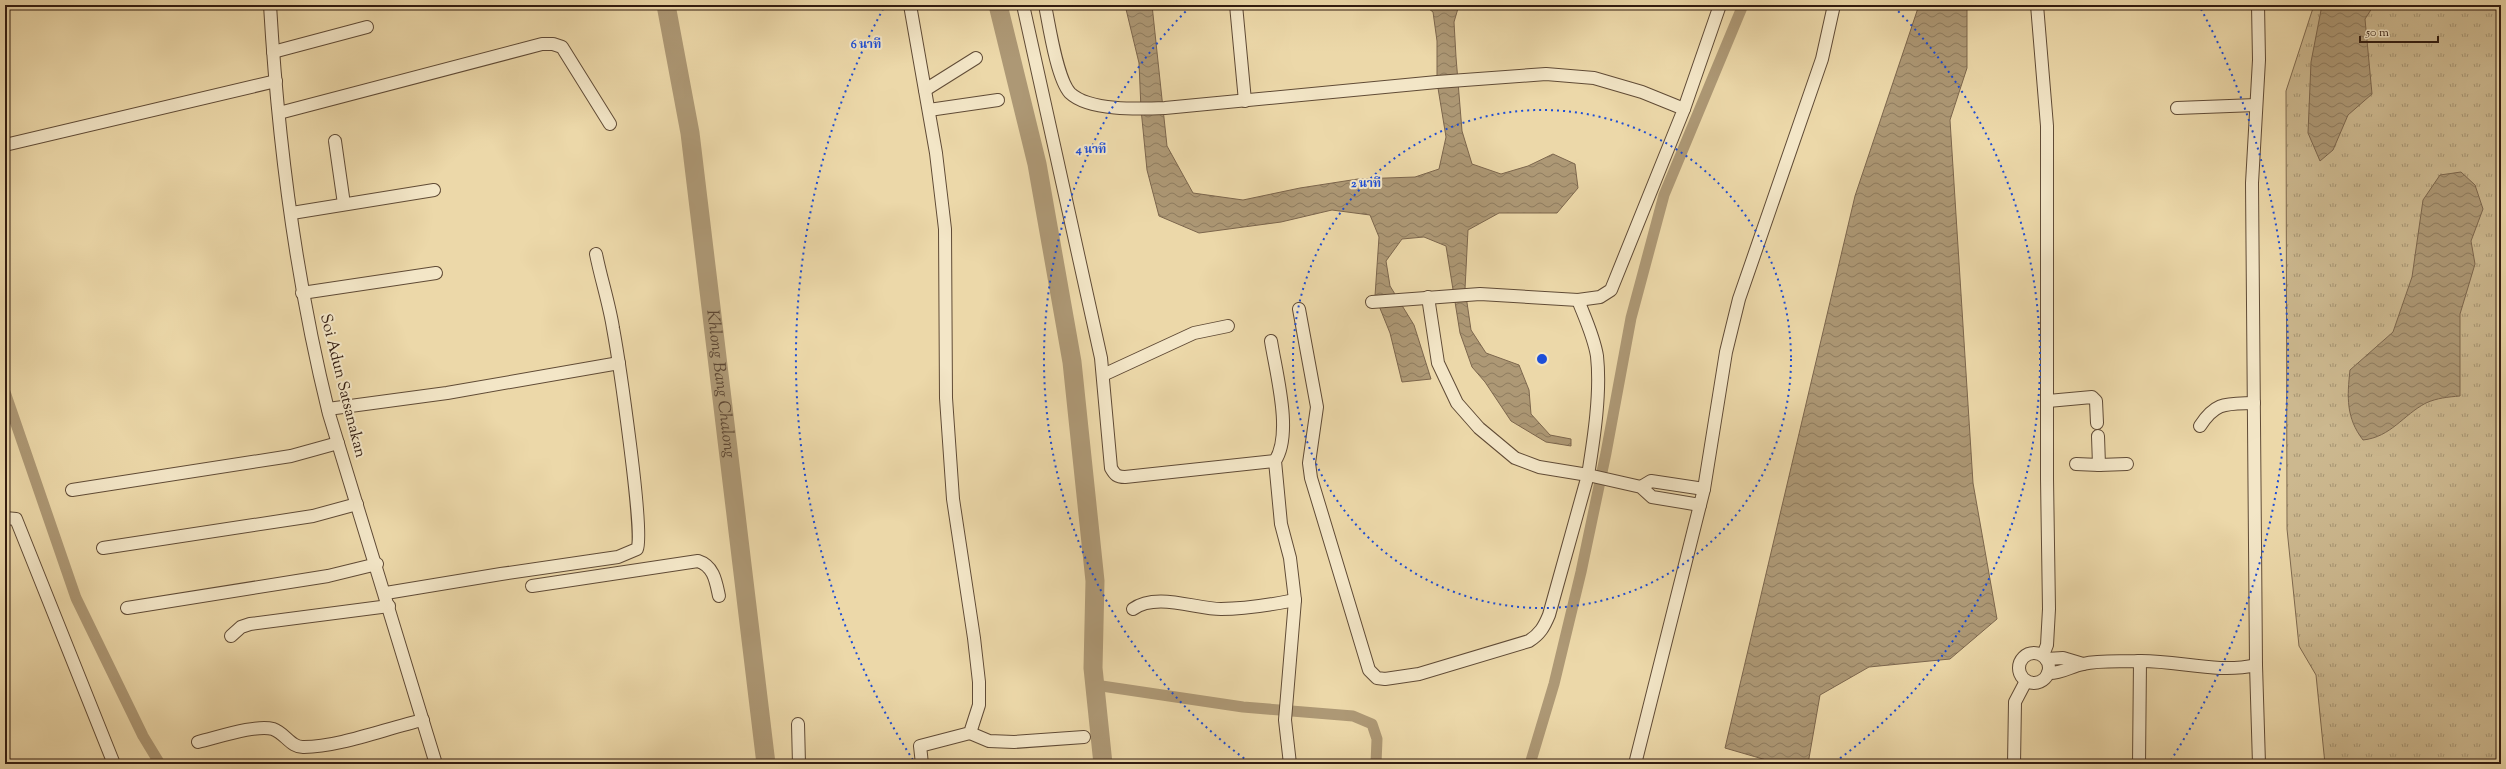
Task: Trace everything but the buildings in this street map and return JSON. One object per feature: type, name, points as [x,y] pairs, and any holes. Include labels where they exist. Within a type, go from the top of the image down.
[{"type":"street","name":"Soi Adun Satsanakan","points":[[270,5],[279,113],[302,292],[328,410],[386,593],[436,764]]},
{"type":"street","points":[[910,5],[929,110],[945,229],[946,398],[953,500],[974,638],[979,682],[979,705],[970,733]]},
{"type":"street","points":[[1023,5],[1068,200],[1103,375],[1111,468],[1116,476],[1126,477],[1275,461]]},
{"type":"street","points":[[1045,5],[1061,75],[1070,92],[1088,104],[1141,110],[1437,82],[1546,74],[1587,77],[1642,92],[1684,109]]},
{"type":"street","points":[[1236,5],[1245,101]]},
{"type":"street","points":[[1372,302],[1403,298],[1449,298],[1480,294],[1578,300],[1600,297],[1611,290],[1684,109],[1720,5]]},
{"type":"street","points":[[1635,764],[1704,489],[1726,352],[1739,299],[1822,59],[1834,5]]},
{"type":"street","points":[[2037,5],[2047,126],[2047,479],[2049,609],[2045,657],[2049,668],[2046,678],[2036,683],[2026,681],[2020,673],[2021,659],[2029,653],[2045,657],[2063,658],[2083,664]]},
{"type":"street","points":[[2258,5],[2259,60],[2252,183],[2256,665],[2259,764]]},
{"type":"street","points":[[273,52],[367,27]]},
{"type":"street","points":[[279,113],[535,46],[553,44],[562,47],[610,124]]},
{"type":"street","points":[[925,90],[976,58]]},
{"type":"street","points":[[5,145],[276,81]]},
{"type":"street","points":[[929,110],[998,100]]},
{"type":"street","points":[[2176,108],[2256,105]]},
{"type":"street","points":[[335,141],[344,204]]},
{"type":"street","points":[[292,213],[434,190]]},
{"type":"street","points":[[386,593],[618,557],[637,549],[640,541],[638,513],[619,363],[596,254]]},
{"type":"street","points":[[302,292],[436,273]]},
{"type":"street","points":[[1428,297],[1438,363],[1457,403],[1479,428],[1515,458],[1539,467],[1593,476],[1640,487],[1652,497],[1700,505]]},
{"type":"street","points":[[1299,308],[1317,408],[1309,463],[1311,478],[1369,670],[1377,678],[1390,679],[1419,674],[1529,641],[1543,629],[1549,615],[1593,476],[1597,356],[1590,330],[1578,300]]},
{"type":"street","points":[[1103,375],[1194,333],[1228,326]]},
{"type":"street","points":[[1271,341],[1282,408],[1283,432],[1281,453],[1275,461],[1282,524],[1290,558],[1295,600],[1289,656],[1289,693],[1285,720],[1290,764]]},
{"type":"street","points":[[328,410],[447,393],[619,363]]},
{"type":"street","points":[[2048,401],[2093,398],[2096,401],[2097,423]]},
{"type":"street","points":[[2200,426],[2210,411],[2220,405],[2254,402]]},
{"type":"street","points":[[2098,436],[2099,465]]},
{"type":"street","points":[[72,490],[291,456],[338,443]]},
{"type":"street","points":[[2076,464],[2127,464]]},
{"type":"street","points":[[1640,487],[1651,481],[1704,489]]},
{"type":"street","points":[[103,548],[313,516],[357,504]]},
{"type":"street","points":[[5,518],[16,519],[114,764]]},
{"type":"street","points":[[532,586],[698,561],[705,563],[712,572],[720,596]]},
{"type":"street","points":[[127,608],[328,576],[376,564]]},
{"type":"street","points":[[1133,609],[1147,602],[1177,603],[1220,609],[1252,608],[1295,600]]},
{"type":"street","points":[[231,636],[241,627],[250,624],[389,606]]},
{"type":"street","points":[[2048,673],[2055,674],[2083,664],[2140,661],[2220,669],[2256,665]]},
{"type":"street","points":[[2139,764],[2140,661]]},
{"type":"street","points":[[2014,764],[2015,702],[2026,681]]},
{"type":"street","points":[[198,742],[264,728],[276,730],[297,746],[304,747],[342,741],[423,720]]},
{"type":"street","points":[[798,724],[799,764]]},
{"type":"street","points":[[922,764],[920,746],[970,733],[989,741],[1008,742],[1084,737]]},
{"type":"green space","points":[[2314,5],[2501,5],[2501,764],[2325,764],[2316,675],[2299,646],[2287,529],[2286,91]]},
{"type":"water","points":[[1125,5],[1152,5],[1167,146],[1193,193],[1243,200],[1300,188],[1358,179],[1415,177],[1439,169],[1446,137],[1437,82],[1437,41],[1433,12],[1424,5],[1459,5],[1454,22],[1462,131],[1472,164],[1501,174],[1528,166],[1553,154],[1575,164],[1578,188],[1557,213],[1499,213],[1468,230],[1465,289],[1471,330],[1486,353],[1519,365],[1529,390],[1531,414],[1550,435],[1571,439],[1571,446],[1546,442],[1511,421],[1485,382],[1472,367],[1460,333],[1446,246],[1424,237],[1402,239],[1386,261],[1390,286],[1414,325],[1431,379],[1402,382],[1390,333],[1375,296],[1379,237],[1370,215],[1332,210],[1281,222],[1199,233],[1159,216],[1147,170],[1141,109],[1139,63]]},
{"type":"water","points":[[1919,5],[1967,5],[1967,68],[1950,120],[1973,483],[1997,619],[1950,659],[1869,667],[1820,695],[1808,764],[1780,764],[1725,748],[1855,196]]},
{"type":"water","points":[[2322,5],[2374,5],[2365,19],[2372,94],[2348,115],[2333,150],[2320,161],[2308,133],[2311,62]]},
{"type":"water","points":[[2461,172],[2475,185],[2483,209],[2471,241],[2475,264],[2460,314],[2460,396],[2430,401],[2381,435],[2363,440],[2353,424],[2349,407],[2348,389],[2350,370],[2393,332],[2412,277],[2423,200],[2440,175]]},
{"type":"waterway","name":"Khlong Bang Chalong","points":[[666,5],[690,133],[766,764]]},
{"type":"waterway","points":[[998,5],[1037,164],[1072,362],[1095,581],[1093,668],[1103,764]]},
{"type":"waterway","points":[[1530,764],[1554,684],[1581,572],[1606,453],[1631,318],[1664,195],[1743,5]]},
{"type":"waterway","points":[[5,392],[76,598],[143,736],[160,764]]},
{"type":"waterway","points":[[1095,685],[1243,707],[1353,716],[1372,724],[1377,739],[1376,764]]}]
